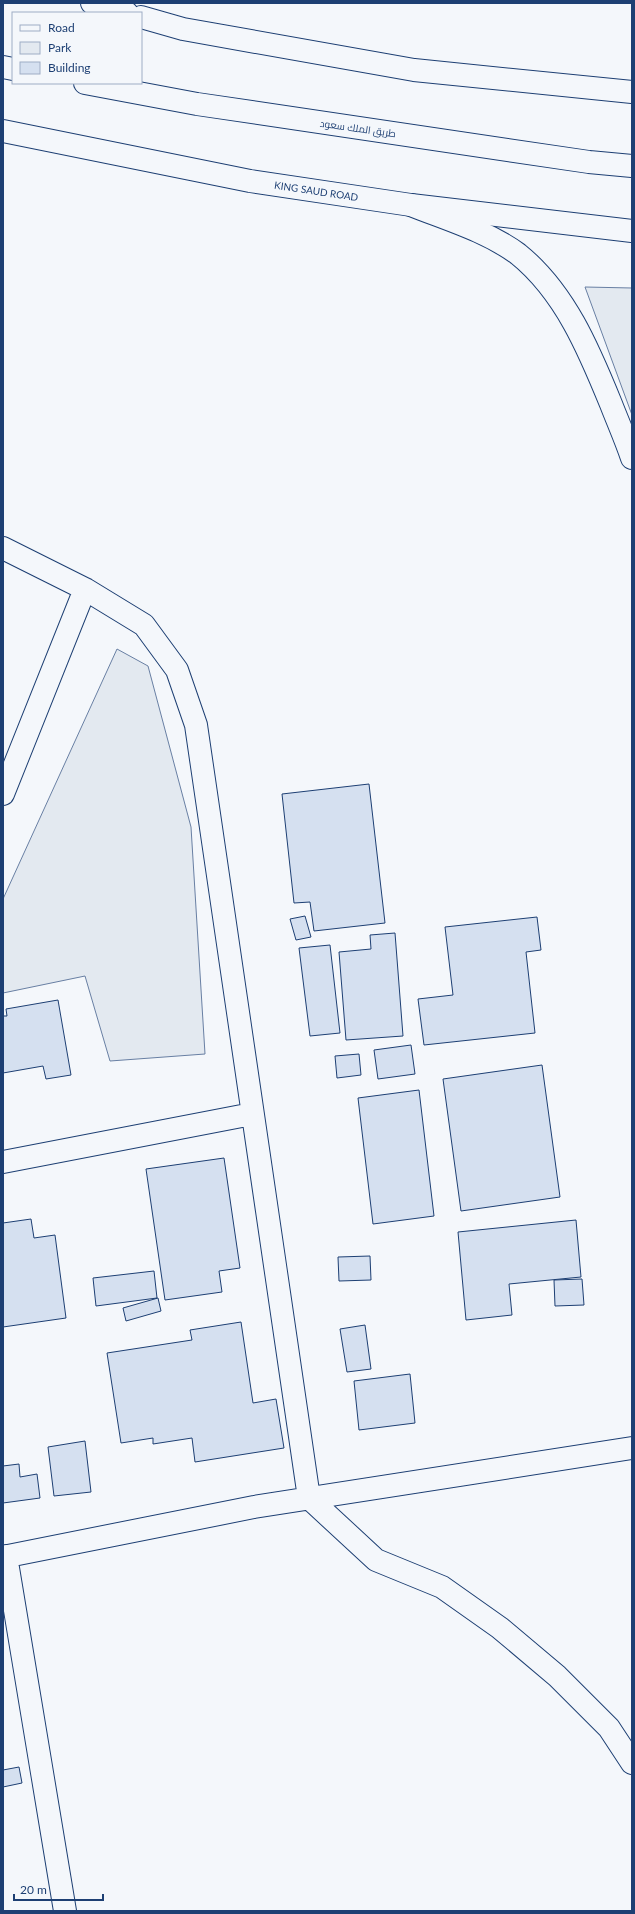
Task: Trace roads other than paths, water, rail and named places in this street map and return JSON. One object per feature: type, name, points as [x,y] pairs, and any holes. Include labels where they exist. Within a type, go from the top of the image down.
[{"type":"street","points":[[92,3],[124,12]]},
{"type":"street","points":[[142,17],[183,29],[414,70],[632,92]]},
{"type":"street","name":"طريق الملك سعود","points":[[90,84],[213,107],[589,162],[632,166]]},
{"type":"street","name":"KING SAUD ROAD","points":[[3,131],[250,181],[411,205],[632,231]]},
{"type":"street","points":[[411,205],[484,234],[516,254],[540,274],[567,310],[594,362],[632,458]]},
{"type":"street","points":[[3,548],[85,589],[144,625],[177,670],[196,725],[309,1498],[376,1560],[442,1587],[500,1628],[557,1676],[609,1728],[632,1763]]},
{"type":"street","points":[[3,794],[85,589]]},
{"type":"street","points":[[3,1162],[252,1114]]},
{"type":"street","points":[[65,1911],[4,1556],[309,1498],[632,1448]]}]
